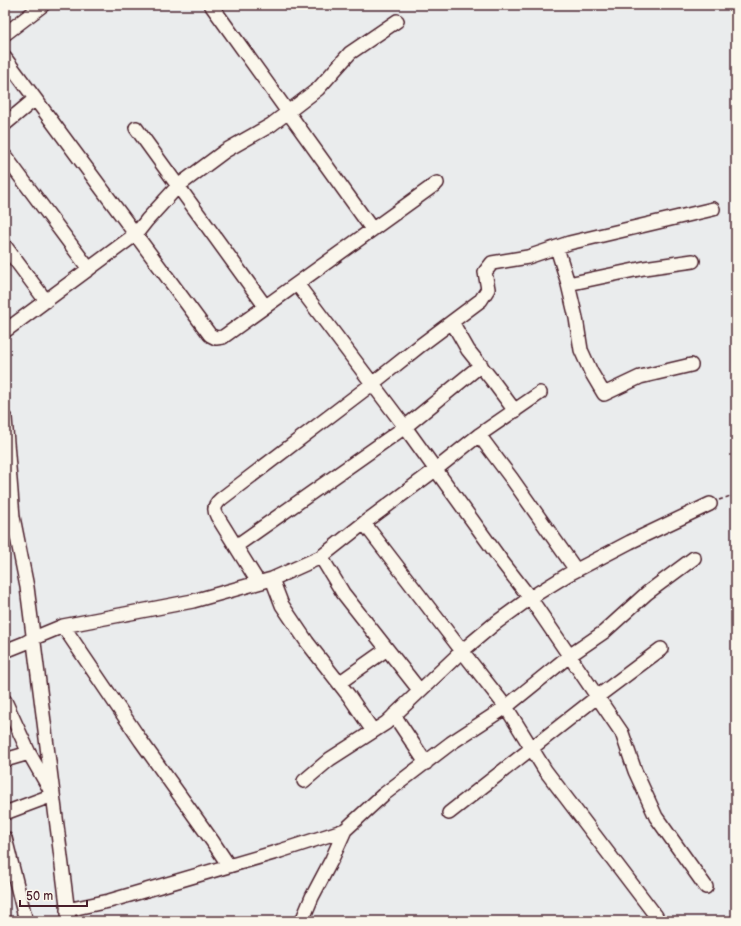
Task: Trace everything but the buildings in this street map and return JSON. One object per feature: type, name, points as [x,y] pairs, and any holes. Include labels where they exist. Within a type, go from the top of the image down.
[{"type":"street","points":[[5,34],[43,5]]},
{"type":"street","points":[[211,5],[372,229]]},
{"type":"street","points":[[5,331],[136,234],[178,186],[225,151],[271,125],[318,89],[350,53],[397,21]]},
{"type":"street","points":[[5,58],[213,337],[223,337],[437,183]]},
{"type":"street","points":[[5,124],[35,99]]},
{"type":"street","points":[[136,128],[265,306]]},
{"type":"street","points":[[5,156],[89,269]]},
{"type":"street","points":[[258,582],[215,513],[217,503],[481,300],[488,289],[485,272],[492,263],[528,257],[570,243],[713,209]]},
{"type":"street","points":[[5,246],[46,301]]},
{"type":"street","points":[[557,248],[568,284],[576,318],[581,350],[591,372],[604,394],[640,377],[691,365]]},
{"type":"street","points":[[568,284],[644,268],[693,261]]},
{"type":"street","points":[[297,284],[405,427],[530,598],[622,733],[635,771],[656,817],[706,886]]},
{"type":"street","points":[[452,322],[468,350],[515,410]]},
{"type":"street","points":[[236,546],[405,427],[481,365]]},
{"type":"street","points":[[5,651],[63,626],[193,601],[272,579],[321,557],[479,436],[540,393]]},
{"type":"street","points":[[5,418],[13,517],[28,587],[68,915],[345,830],[383,796],[426,762],[506,707],[569,656],[604,632],[647,593],[694,558]]},
{"type":"street","points":[[479,436],[512,479],[576,570]]},
{"type":"street","points":[[304,781],[330,759],[386,723],[462,651],[493,625],[530,598],[576,570],[630,542],[710,504]]},
{"type":"street","points":[[364,523],[506,707],[545,770],[656,916]]},
{"type":"street","points":[[321,557],[343,593],[420,691]]},
{"type":"street","points":[[272,579],[282,605],[307,642],[373,732]]},
{"type":"street","points":[[63,626],[141,741],[214,842],[229,866]]},
{"type":"street","points":[[339,684],[387,649]]},
{"type":"street","points":[[449,813],[661,649]]},
{"type":"street","points":[[5,702],[29,754],[53,795]]},
{"type":"street","points":[[394,716],[426,762]]},
{"type":"street","points":[[5,760],[29,754]]},
{"type":"street","points":[[5,813],[53,795]]},
{"type":"street","points":[[302,921],[312,897],[345,830]]},
{"type":"street","points":[[5,838],[26,921]]},
{"type":"path","points":[[589,6],[593,5]]},
{"type":"path","points":[[710,504],[736,494]]}]
